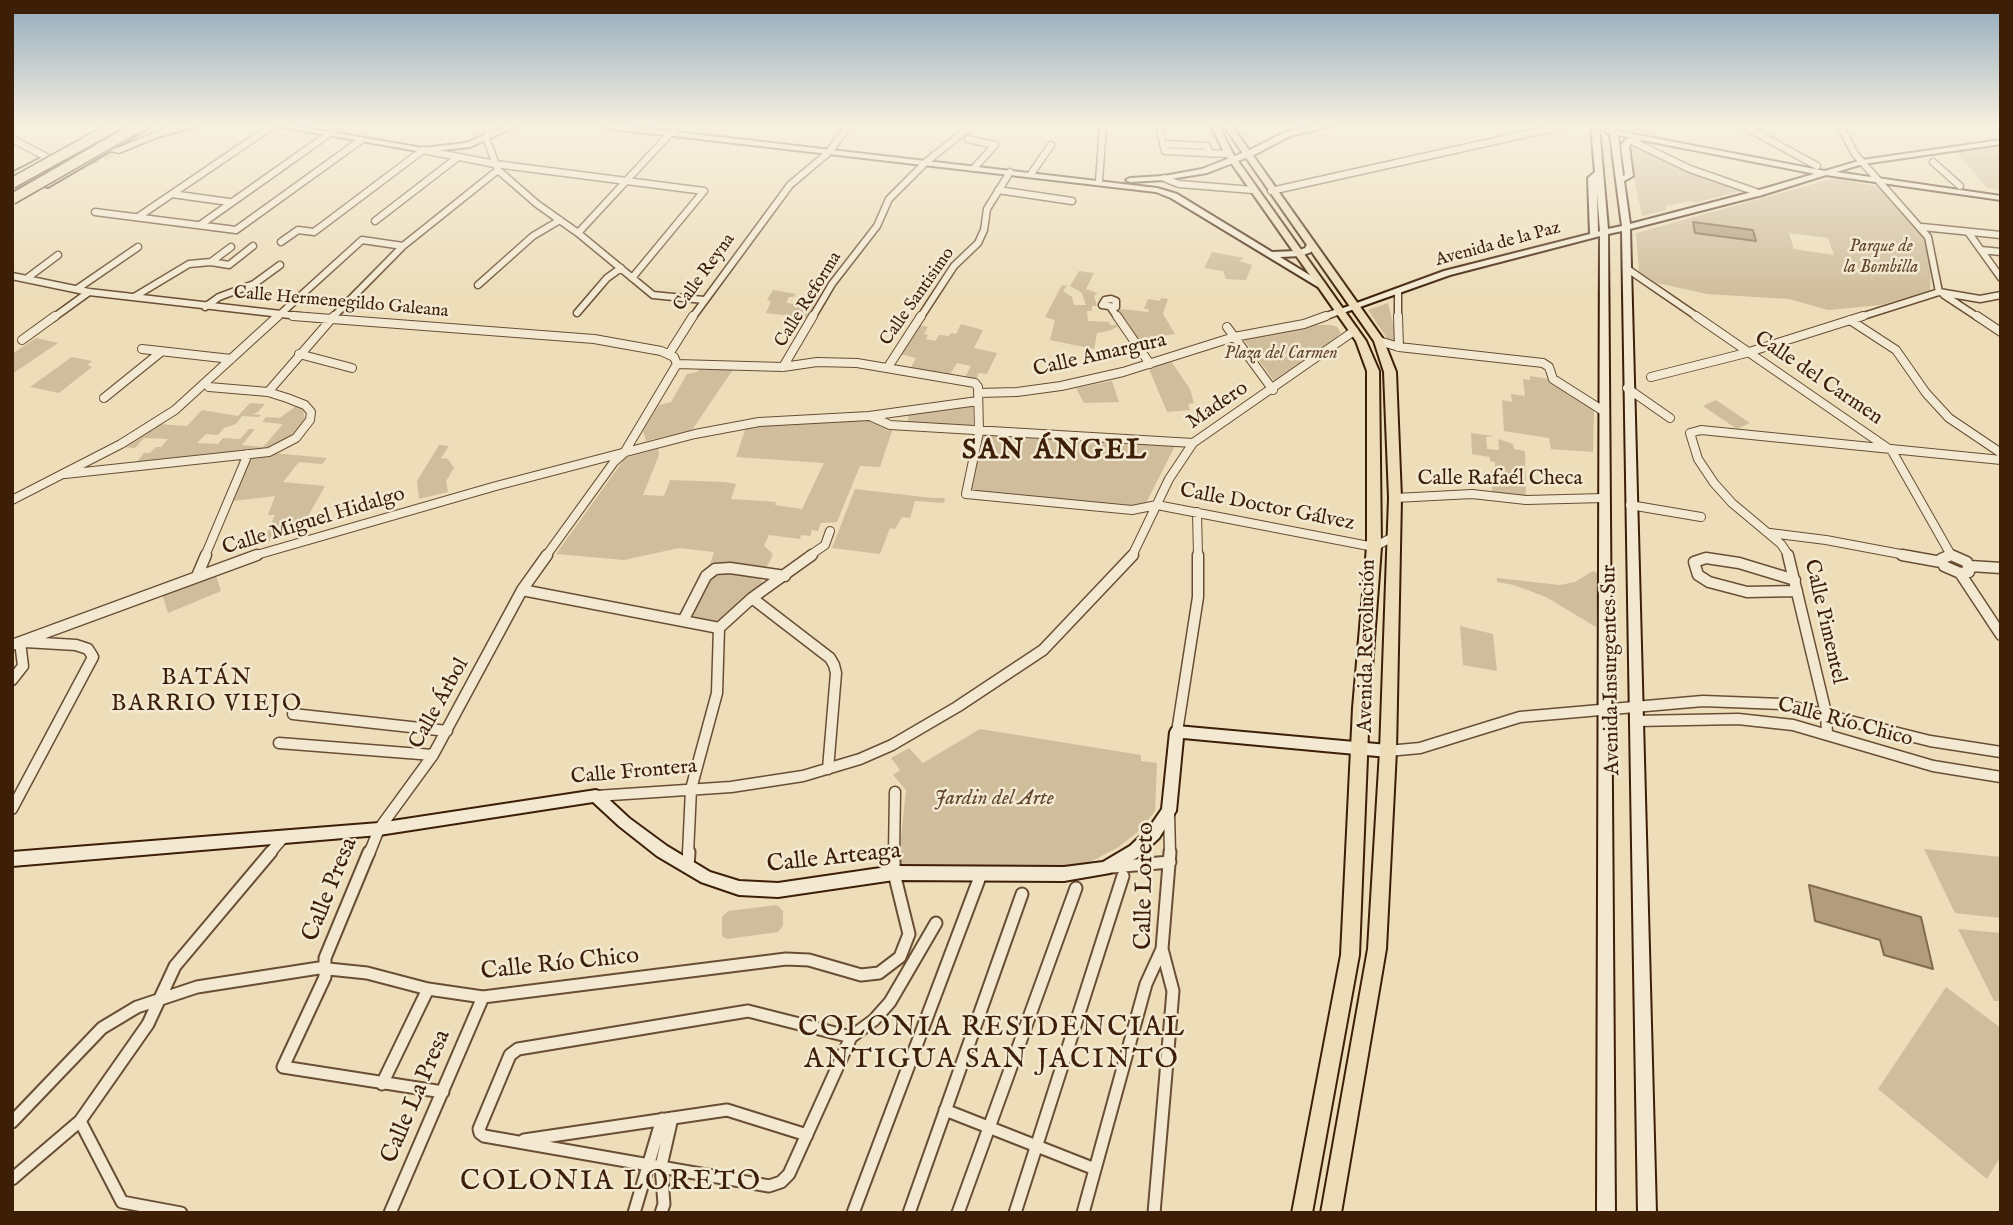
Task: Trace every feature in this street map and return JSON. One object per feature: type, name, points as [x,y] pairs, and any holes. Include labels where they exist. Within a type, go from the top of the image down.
[{"type":"highway","points":[[12,199],[40,183]]},
{"type":"main road","points":[[12,199],[46,183]]},
{"type":"main road","points":[[1098,183],[1163,192],[1321,285]]},
{"type":"main road","points":[[1163,192],[1164,183]]},
{"type":"main road","name":"Avenida Revolución","points":[[1249,183],[1354,331],[1373,371],[1376,473],[1374,547],[1365,640],[1350,955],[1302,1213]]},
{"type":"main road","name":"Avenida Revolución","points":[[1265,183],[1379,341],[1390,372],[1395,498],[1388,751],[1377,949],[1331,1213]]},
{"type":"main road","points":[[1592,183],[1593,209],[1601,236]]},
{"type":"main road","name":"Avenida Insurgentes Sur","points":[[1603,183],[1614,215],[1626,230],[1647,1213]]},
{"type":"main road","name":"Avenida Insurgentes Sur","points":[[1606,1213],[1605,412],[1601,236],[1614,215],[1619,183]]},
{"type":"main road","points":[[1759,193],[1793,183]]},
{"type":"main road","points":[[1908,183],[2001,198]]},
{"type":"main road","points":[[1930,183],[2001,191]]},
{"type":"main road","name":"Avenida de la Paz","points":[[1340,311],[1447,273],[1665,222],[1668,216],[1759,193]]},
{"type":"main road","points":[[1593,209],[1614,215]]},
{"type":"main road","points":[[1266,252],[1298,254],[1308,250],[1311,245]]},
{"type":"main road","points":[[1177,732],[1388,751]]},
{"type":"main road","name":"Calle Arteaga","points":[[596,796],[639,835],[688,867],[706,877],[739,888],[778,890],[894,873],[1064,874],[1105,868],[1146,843],[1169,811],[1177,732]]},
{"type":"main road","name":"Calle Frontera","points":[[12,859],[379,829],[596,796]]},
{"type":"street","points":[[138,217],[188,183]]},
{"type":"street","points":[[200,225],[257,183]]},
{"type":"street","points":[[95,212],[236,230],[301,183]]},
{"type":"street","points":[[281,242],[298,230],[314,232],[380,183]]},
{"type":"street","points":[[374,221],[424,183]]},
{"type":"street","points":[[268,392],[332,318],[403,246],[478,183]]},
{"type":"street","points":[[516,183],[654,295],[704,300]]},
{"type":"street","points":[[578,233],[623,183]]},
{"type":"street","points":[[632,278],[704,191],[648,183]]},
{"type":"street","name":"Calle Reyna","points":[[669,354],[704,300],[792,183]]},
{"type":"street","name":"Calle Reforma","points":[[783,367],[832,284],[877,226],[889,200],[905,183]]},
{"type":"street","name":"Calle Santisimo","points":[[888,367],[954,266],[978,243],[984,230],[987,209],[1003,183]]},
{"type":"street","points":[[1177,183],[1254,190]]},
{"type":"street","points":[[1271,191],[1306,183]]},
{"type":"street","points":[[1731,183],[1759,193]]},
{"type":"street","points":[[1881,183],[1922,227],[1932,251],[1939,292],[2001,332]]},
{"type":"street","points":[[1957,183],[1960,186]]},
{"type":"street","points":[[998,190],[1072,201]]},
{"type":"street","points":[[172,194],[229,202]]},
{"type":"street","points":[[478,285],[533,236],[560,220]]},
{"type":"street","points":[[1922,227],[2001,235]]},
{"type":"street","points":[[1968,232],[2001,278]]},
{"type":"street","points":[[12,500],[121,444],[175,410],[362,240],[403,246]]},
{"type":"street","points":[[134,297],[189,264],[211,262],[229,265],[253,246]]},
{"type":"street","points":[[77,289],[138,247]]},
{"type":"street","points":[[211,262],[231,247]]},
{"type":"street","points":[[1981,250],[2001,251]]},
{"type":"street","points":[[26,279],[58,255]]},
{"type":"street","points":[[205,307],[219,297],[254,284],[280,265]]},
{"type":"street","points":[[577,313],[607,278],[621,268]]},
{"type":"street","name":"Calle del Carmen","points":[[1626,268],[1746,353],[1892,450],[1951,555]]},
{"type":"street","name":"Calle Hermenegildo Galeana","points":[[12,276],[89,292],[205,307],[594,339],[669,354]]},
{"type":"street","points":[[22,340],[89,292]]},
{"type":"street","points":[[1398,292],[1399,347]]},
{"type":"street","points":[[1651,377],[1746,353],[1939,292],[1980,299],[2001,295]]},
{"type":"street","points":[[1113,310],[1150,364]]},
{"type":"street","name":"Calle Amargura","points":[[869,416],[1061,386],[1150,364],[1234,337],[1304,324],[1340,311]]},
{"type":"street","points":[[1850,320],[1896,350],[1926,393],[1949,418],[2001,453]]},
{"type":"street","points":[[1227,327],[1273,390]]},
{"type":"street","name":"Madero","points":[[1157,505],[1181,458],[1193,443],[1273,390],[1354,331]]},
{"type":"street","points":[[1379,341],[1399,347],[1544,363],[1549,367],[1553,379],[1605,412]]},
{"type":"street","points":[[142,349],[231,359]]},
{"type":"street","points":[[104,398],[162,352]]},
{"type":"street","points":[[299,354],[352,368]]},
{"type":"street","points":[[624,453],[677,364],[676,359],[669,354]]},
{"type":"street","points":[[677,364],[783,367],[823,362],[888,367],[970,382],[977,385],[979,432]]},
{"type":"street","points":[[60,475],[269,452],[284,446],[301,434],[310,420],[311,412],[305,405],[268,392],[209,387]]},
{"type":"street","points":[[1628,388],[1670,418]]},
{"type":"street","points":[[869,416],[890,425],[1193,443]]},
{"type":"street","name":"Calle Miguel Hidalgo","points":[[16,643],[267,551],[695,434],[759,422],[869,416]]},
{"type":"street","name":"Calle Pimentel","points":[[1827,732],[1826,715],[1789,557],[1770,533],[1732,503],[1714,484],[1698,459],[1690,436],[1692,431],[1892,450]]},
{"type":"street","name":"Calle Doctor Gálvez","points":[[979,432],[966,494],[1132,510],[1157,505],[1374,547],[1393,537]]},
{"type":"street","points":[[1892,450],[2001,460]]},
{"type":"street","name":"Calle Árbol","points":[[379,829],[433,755],[522,590],[614,462],[624,453]]},
{"type":"street","points":[[197,576],[248,454]]},
{"type":"street","name":"Calle Rafaél Checa","points":[[1395,498],[1472,495],[1526,500],[1604,498]]},
{"type":"street","name":"Calle Frontera","points":[[596,796],[764,783],[828,769],[892,745],[968,700],[1043,650],[1132,556],[1157,505]]},
{"type":"street","points":[[1630,505],[1701,517]]},
{"type":"street","name":"Calle Arteaga","points":[[1177,732],[1198,597],[1197,512]]},
{"type":"street","points":[[688,867],[691,789],[717,693],[719,628],[752,598],[825,545],[830,531]]},
{"type":"street","points":[[1770,533],[1826,540],[1941,562],[1948,569],[1960,573],[1969,572],[1969,566]]},
{"type":"street","points":[[1941,562],[1942,556],[1951,555],[1962,559],[1969,566],[2001,568]]},
{"type":"street","points":[[1706,558],[1728,561],[1796,585],[1747,592],[1709,582],[1698,575],[1694,562],[1706,558]]},
{"type":"street","points":[[683,621],[706,576],[715,569],[730,568],[785,576]]},
{"type":"street","points":[[1960,573],[2001,635]]},
{"type":"street","points":[[522,590],[719,628]]},
{"type":"street","points":[[752,598],[831,658],[836,673],[828,769]]},
{"type":"street","points":[[12,680],[23,666],[16,643],[76,645],[88,649],[93,657],[12,809]]},
{"type":"street","name":"Calle Río Chico","points":[[1636,713],[1742,701],[1782,704],[1930,741],[2001,752]]},
{"type":"street","points":[[1388,751],[1420,748],[1520,717],[1605,708],[1636,713]]},
{"type":"street","points":[[293,713],[447,731]]},
{"type":"street","name":"Calle Río Chico","points":[[1636,713],[1793,725],[1827,732],[1933,766],[2001,777]]},
{"type":"street","points":[[279,743],[433,755]]},
{"type":"street","points":[[894,873],[895,792]]},
{"type":"street","name":"Calle Loreto","points":[[1154,1213],[1173,991],[1162,949],[1170,862],[1169,811]]},
{"type":"street","name":"Calle Presa","points":[[379,829],[325,958],[325,977],[283,1067],[382,1084]]},
{"type":"street","points":[[12,1179],[80,1121],[148,1024],[169,975],[181,958],[282,839]]},
{"type":"street","name":"Calle Arteaga","points":[[1105,868],[1170,862]]},
{"type":"street","name":"Calle Río Chico","points":[[12,1122],[96,1033],[125,1013],[197,986],[303,969],[327,968],[367,973],[428,989],[483,997],[777,960],[808,960],[861,975],[879,973],[894,964],[908,942],[909,926],[894,873]]},
{"type":"street","points":[[853,1213],[981,874]]},
{"type":"street","points":[[1015,1213],[1123,876]]},
{"type":"street","points":[[958,1213],[1076,888]]},
{"type":"street","points":[[909,1213],[1022,894]]},
{"type":"street","points":[[851,1037],[748,1011],[518,1049],[510,1055],[479,1129],[484,1136],[516,1142],[769,1186],[781,1182],[789,1174],[851,1037],[874,1020],[890,1002],[936,923]]},
{"type":"street","points":[[1083,1213],[1146,984],[1162,949]]},
{"type":"street","points":[[428,989],[382,1084],[443,1092]]},
{"type":"street","name":"Calle La Presa","points":[[390,1213],[483,997]]},
{"type":"street","points":[[516,1142],[727,1110],[807,1135]]},
{"type":"street","points":[[945,1110],[1095,1169]]},
{"type":"street","points":[[634,1213],[655,1165],[667,1118]]},
{"type":"street","points":[[80,1121],[122,1202],[181,1213]]},
{"type":"street","points":[[655,1165],[664,1204],[661,1213]]},
{"type":"green space","points":[[1635,183],[1724,183],[1745,190],[1694,203],[1690,201],[1666,206],[1666,210],[1642,216]]},
{"type":"green space","name":"Parque de la Bombilla","points":[[1816,183],[1861,183],[1876,186],[1899,206],[1921,231],[1931,266],[1930,290],[1881,305],[1828,310],[1789,299],[1707,294],[1657,283],[1639,271],[1636,233]],"holes":[[[1789,233],[1828,238],[1834,255],[1794,249]]]},
{"type":"green space","points":[[1983,183],[2001,183],[2001,190],[1987,188]]},
{"type":"green space","points":[[1212,252],[1244,258],[1239,261],[1252,265],[1246,280],[1226,279],[1223,271],[1204,268]]},
{"type":"green space","points":[[1079,271],[1094,273],[1086,289],[1097,293],[1094,296],[1097,306],[1092,306],[1092,311],[1087,311],[1088,321],[1117,325],[1108,331],[1097,333],[1094,349],[1050,340],[1055,320],[1045,317],[1062,285],[1067,286],[1063,291],[1072,297],[1074,305],[1086,305],[1082,293],[1070,286]]},
{"type":"green space","points":[[773,290],[796,294],[789,297],[786,303],[815,306],[808,318],[766,313],[771,301],[767,300]]},
{"type":"green space","points":[[1161,298],[1168,299],[1163,314],[1175,334],[1138,340],[1117,312],[1121,309],[1148,312],[1149,309],[1144,309],[1148,299],[1160,301]]},
{"type":"green space","points":[[1388,303],[1397,341],[1394,342],[1388,340],[1368,310]]},
{"type":"green space","points":[[961,324],[983,330],[974,348],[997,353],[987,374],[979,373],[975,381],[964,379],[971,366],[957,363],[949,376],[910,369],[916,358],[899,354],[919,325],[928,327],[924,334],[928,335],[926,339],[935,341],[939,335],[956,334]]},
{"type":"green space","name":"Plaza del Carmen","points":[[1315,325],[1331,325],[1337,327],[1341,333],[1277,385],[1244,340]]},
{"type":"green space","points":[[36,338],[58,343],[12,374],[12,354]]},
{"type":"green space","points":[[72,357],[92,361],[87,365],[92,367],[59,393],[30,387]]},
{"type":"green space","points":[[1171,361],[1190,389],[1194,403],[1188,404],[1190,410],[1167,412],[1149,369]]},
{"type":"green space","points":[[701,367],[734,368],[692,430],[646,441],[643,431],[659,405],[671,402],[687,374],[697,372]]},
{"type":"green space","points":[[1530,376],[1549,379],[1594,409],[1593,452],[1551,449],[1549,438],[1504,431],[1502,400],[1512,402],[1511,394],[1525,396],[1523,379],[1530,380]]},
{"type":"green space","points":[[1112,381],[1119,402],[1084,403],[1076,388]]},
{"type":"green space","points":[[1716,400],[1750,423],[1737,429],[1703,406]]},
{"type":"green space","points":[[250,403],[265,404],[252,414],[261,415],[259,417],[242,416],[236,424],[224,428],[218,435],[206,434],[197,443],[218,444],[223,438],[240,439],[249,429],[255,429],[242,445],[263,447],[283,424],[262,422],[266,417],[280,418],[296,406],[303,410],[305,421],[292,437],[269,448],[135,464],[144,453],[161,447],[168,439],[144,438],[135,448],[120,447],[158,424],[187,426],[202,410],[238,416]]},
{"type":"green space","points":[[973,404],[973,429],[908,423],[908,414]]},
{"type":"green space","points":[[865,420],[893,428],[880,467],[860,466],[837,522],[821,523],[818,531],[812,530],[810,536],[801,535],[800,539],[769,535],[764,546],[773,554],[765,571],[710,564],[714,552],[679,548],[624,560],[556,554],[625,458],[658,449],[659,455],[643,495],[664,496],[670,480],[725,482],[736,484],[731,499],[776,502],[775,505],[802,509],[824,463],[736,457],[746,427]]},
{"type":"green space","points":[[1471,433],[1494,436],[1486,437],[1487,449],[1499,450],[1498,439],[1513,444],[1514,449],[1525,451],[1526,496],[1492,492],[1491,471],[1495,471],[1495,462],[1490,461],[1490,457],[1472,454]]},
{"type":"green space","points":[[981,434],[1176,444],[1146,503],[1134,506],[970,491]]},
{"type":"green space","points":[[439,445],[449,446],[441,458],[448,459],[454,468],[446,481],[448,492],[419,499],[417,481]]},
{"type":"green space","points":[[273,453],[327,458],[322,464],[299,462],[283,482],[325,486],[302,527],[289,528],[283,538],[263,542],[275,515],[268,515],[275,496],[233,501],[251,458]]},
{"type":"green space","points":[[855,489],[945,498],[944,503],[915,501],[910,518],[902,517],[895,529],[890,528],[880,554],[832,548]]},
{"type":"green space","points":[[1593,571],[1598,573],[1596,627],[1546,597],[1514,585],[1497,582],[1497,578],[1560,585],[1575,582]]},
{"type":"green space","points":[[715,572],[759,577],[764,584],[721,622],[697,619],[693,615],[694,610]]},
{"type":"green space","points":[[215,573],[221,591],[168,613],[162,594]]},
{"type":"green space","points":[[1460,626],[1493,634],[1497,671],[1463,665]]},
{"type":"green space","name":"Jardin del Arte","points":[[980,729],[1141,755],[1141,761],[1157,763],[1155,811],[1139,831],[1117,848],[1092,861],[1063,869],[898,867],[906,790],[893,775],[900,770],[891,758],[909,748],[923,763]]},
{"type":"green space","points":[[1924,849],[2001,857],[2001,918],[1955,913]]},
{"type":"green space","points":[[777,905],[783,911],[783,926],[778,932],[727,939],[722,936],[722,917],[728,911]]},
{"type":"green space","points":[[1958,929],[2001,933],[2001,1001],[1994,1001]]},
{"type":"green space","points":[[1946,987],[2001,1028],[2001,1156],[1987,1179],[1878,1089]]},
{"type":"shaded area","points":[[1693,222],[1753,230],[1756,241],[1695,233]]},
{"type":"shaded area","points":[[1809,885],[1921,917],[1933,969],[1884,955],[1880,940],[1815,921]]},
{"type":"district","name":"SAN ÁNGEL","points":[[1055,452]]},
{"type":"district","name":"BATÁN BARRIO VIEJO","points":[[207,692]]},
{"type":"district","name":"COLONIA RESIDENCIAL ANTIGUA SAN JACINTO","points":[[992,1045]]},
{"type":"district","name":"COLONIA LORETO","points":[[611,1183]]}]
